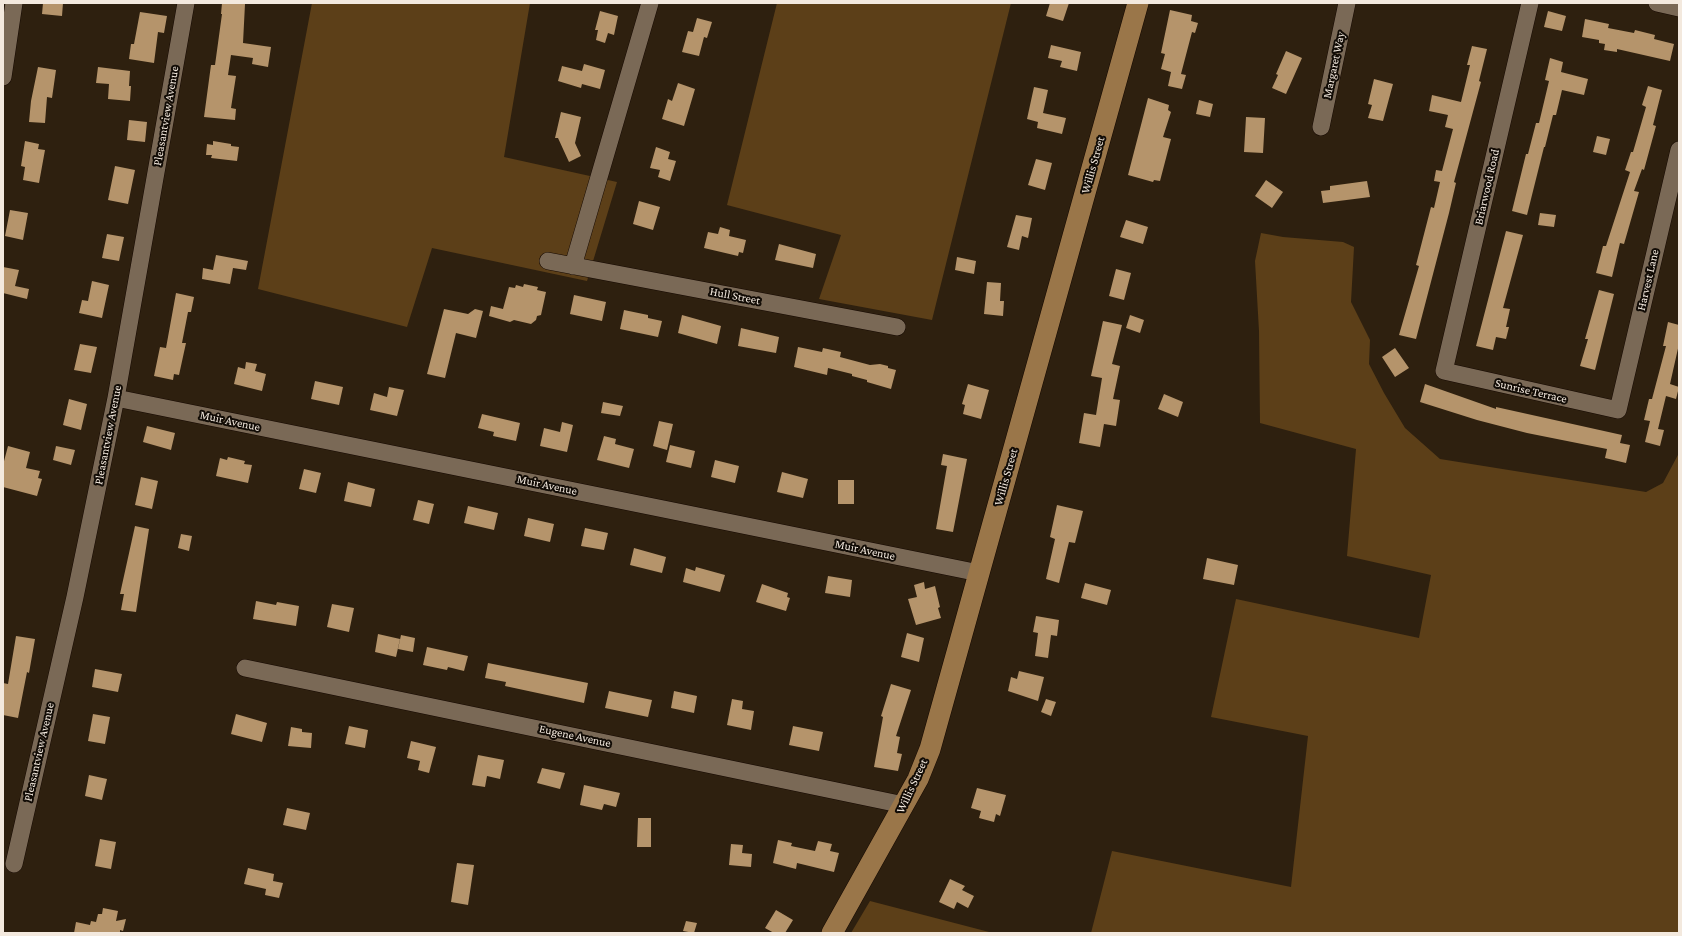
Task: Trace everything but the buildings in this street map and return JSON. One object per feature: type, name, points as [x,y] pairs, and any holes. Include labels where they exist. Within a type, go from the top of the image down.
[{"type":"main road","name":"Willis Street","points":[[832,933],[918,779],[938,723],[1138,3]]},
{"type":"street","points":[[3,77],[14,3]]},
{"type":"street","name":"Pleasantview Avenue","points":[[14,864],[75,597],[116,398],[186,3]]},
{"type":"street","points":[[573,266],[650,3]]},
{"type":"street","name":"Margaret Way","points":[[1321,126],[1347,3]]},
{"type":"street","name":"Briarwood Road","points":[[1444,372],[1530,3]]},
{"type":"street","points":[[1658,3],[1679,8]]},
{"type":"street","name":"Harvest Lane","points":[[1618,410],[1679,150]]},
{"type":"street","name":"Hull Street","points":[[548,261],[897,327]]},
{"type":"street","name":"Sunrise Terrace","points":[[1444,372],[1618,410]]},
{"type":"street","name":"Muir Avenue","points":[[116,398],[979,573]]},
{"type":"street","name":"Eugene Avenue","points":[[245,668],[904,805]]},
{"type":"shaded area","points":[[312,3],[530,3],[504,157],[617,182],[587,281],[432,248],[407,327],[258,289]]},
{"type":"shaded area","points":[[777,3],[1011,3],[932,320],[819,299],[841,235],[727,205]]},
{"type":"shaded area","points":[[1261,233],[1283,237],[1343,242],[1354,247],[1351,302],[1370,340],[1369,364],[1405,428],[1440,459],[1646,492],[1663,483],[1679,453],[1679,933],[1091,933],[1112,851],[1291,887],[1308,736],[1211,717],[1236,599],[1419,638],[1431,575],[1347,556],[1356,449],[1260,423],[1259,331],[1255,261]]},
{"type":"shaded area","points":[[870,901],[993,933],[851,933]]}]
